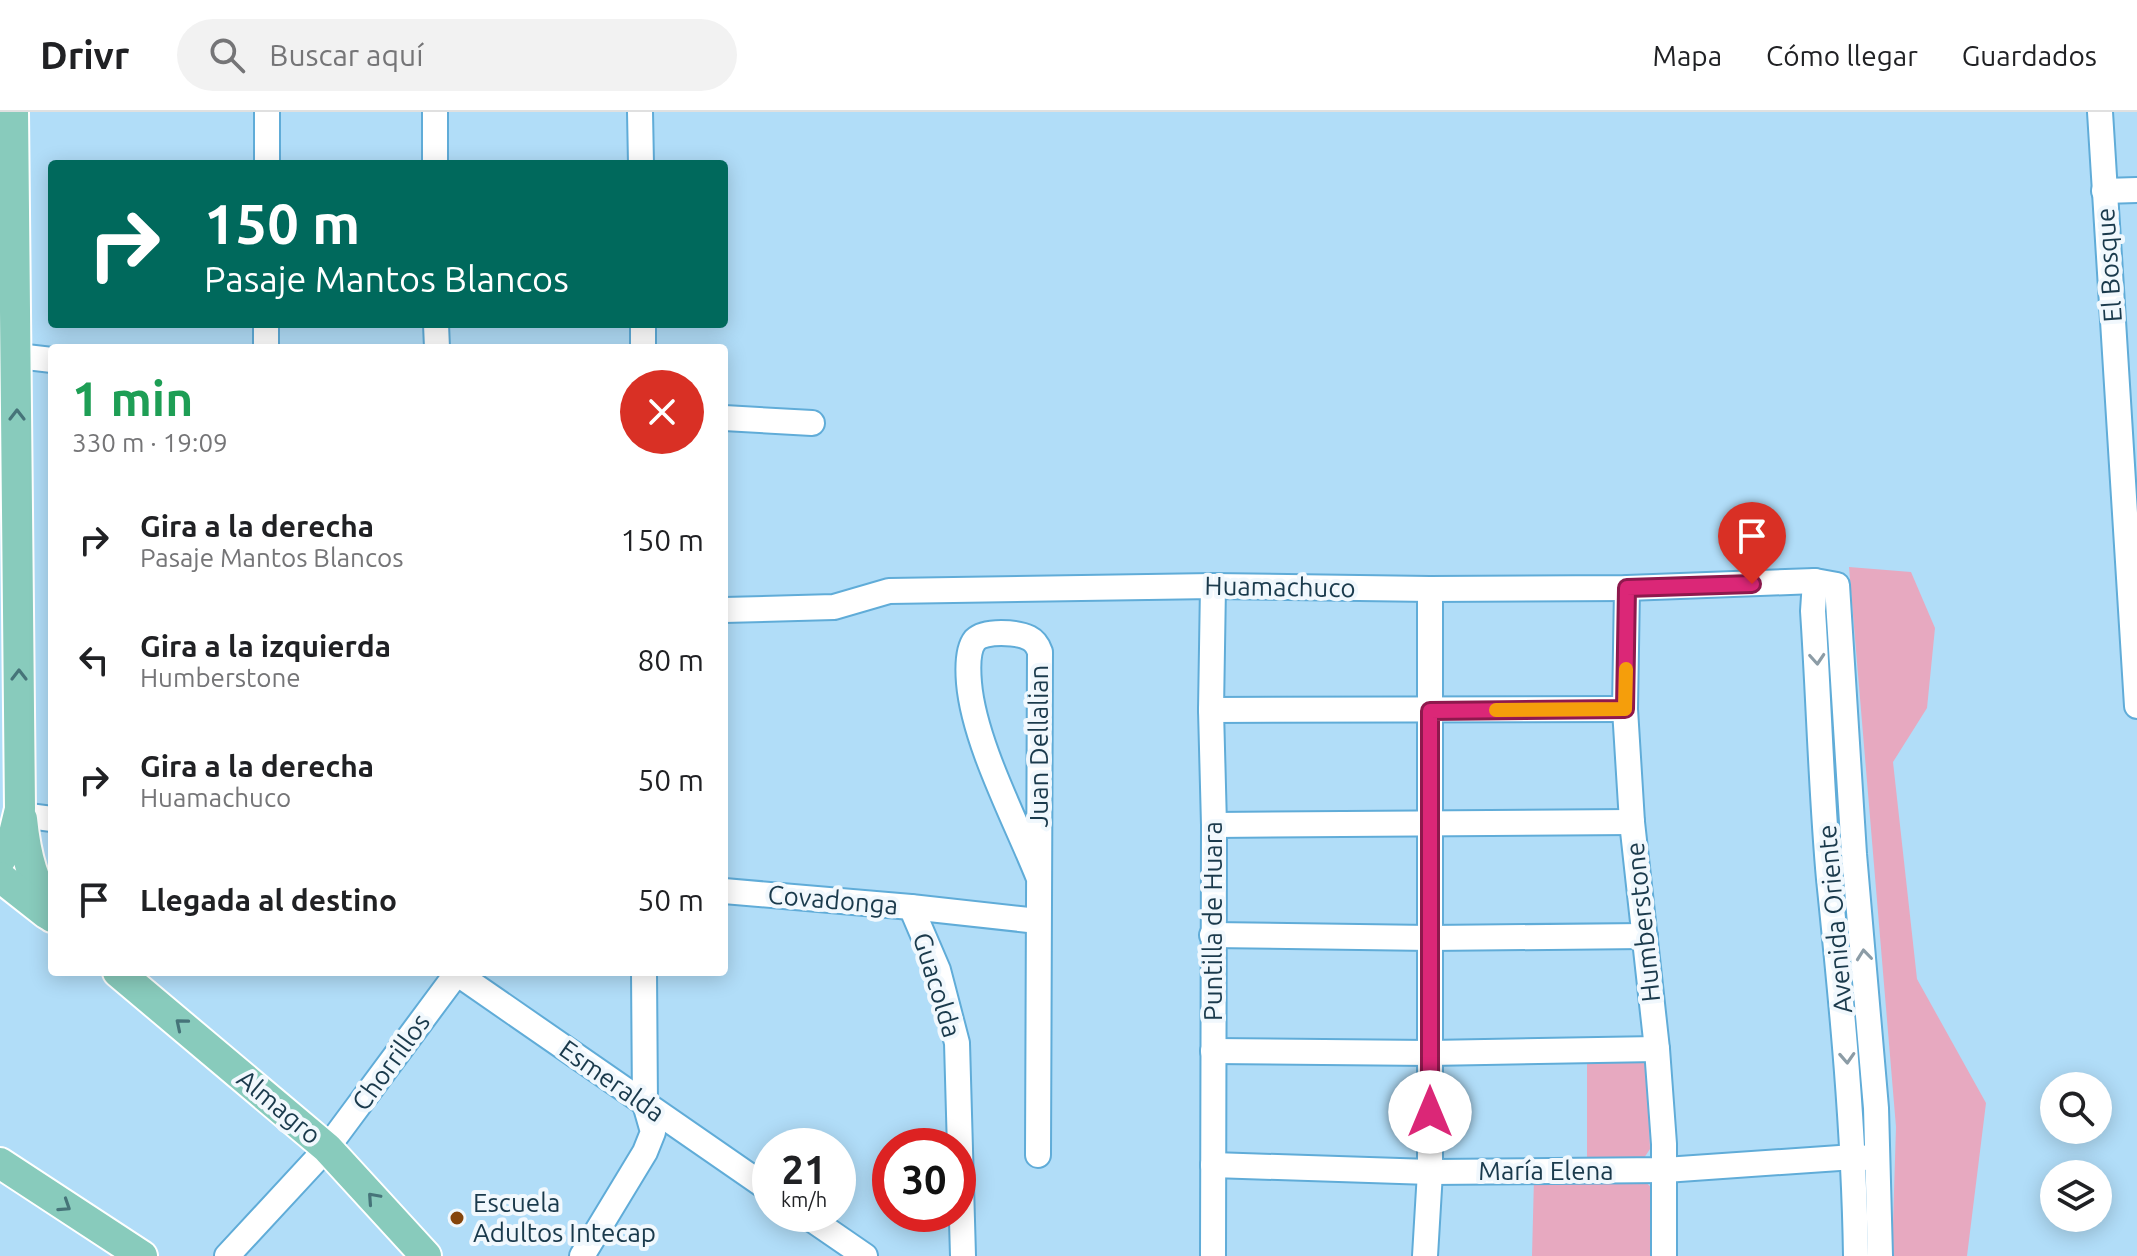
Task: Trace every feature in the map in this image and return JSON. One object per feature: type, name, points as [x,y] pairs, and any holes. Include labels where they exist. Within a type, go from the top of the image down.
[{"type":"main road","points":[[0,860],[12,842],[15,814],[10,722],[8,355],[13,112]]},
{"type":"main road","points":[[15,814],[26,860],[48,909]]},
{"type":"main road","points":[[0,877],[48,914]]},
{"type":"main road","name":"Almagro","points":[[123,976],[327,1148],[426,1256]]},
{"type":"main road","points":[[0,1163],[142,1256]]},
{"type":"street","points":[[267,112],[267,160]]},
{"type":"street","points":[[435,112],[435,160]]},
{"type":"street","points":[[640,112],[641,160]]},
{"type":"street","name":"El Bosque","points":[[2100,112],[2137,706]]},
{"type":"street","points":[[2104,191],[2137,190]]},
{"type":"street","points":[[8,355],[48,360]]},
{"type":"street","points":[[728,418],[812,423]]},
{"type":"street","name":"Huamachuco","points":[[728,610],[834,607],[889,591],[1213,586],[1627,588],[1826,583]]},
{"type":"street","name":"Avenida Oriente","points":[[1826,583],[1813,611],[1829,877],[1854,1157],[1856,1256]]},
{"type":"street","name":"Avenida Oriente","points":[[1826,583],[1871,1023],[1879,1159],[1880,1256]]},
{"type":"street","name":"Puntilla de Huara","points":[[1213,586],[1213,1256]]},
{"type":"street","name":"Humberstone","points":[[1627,588],[1625,709],[1632,822],[1657,1049],[1665,1170],[1664,1256]]},
{"type":"street","points":[[1425,1256],[1430,1172],[1430,589]]},
{"type":"street","name":"Juan Dellalian","points":[[1038,876],[977,727],[969,682],[970,655],[975,640],[984,634],[1026,637],[1036,643],[1040,652],[1038,1155]]},
{"type":"street","points":[[1211,710],[1625,709]]},
{"type":"street","points":[[15,814],[48,818]]},
{"type":"street","points":[[1214,825],[1632,822]]},
{"type":"street","name":"Covadonga","points":[[728,891],[1038,921]]},
{"type":"street","name":"Guacolda","points":[[911,907],[938,970],[957,1043],[963,1256]]},
{"type":"street","points":[[1212,935],[1430,938],[1645,936]]},
{"type":"street","name":"Chorrillos","points":[[227,1256],[327,1148],[454,976]]},
{"type":"street","name":"Esmeralda","points":[[460,976],[752,1178]]},
{"type":"street","points":[[582,1256],[645,1152],[653,1132],[645,1104],[644,976]]},
{"type":"street","points":[[1213,1051],[1430,1053],[1657,1049]]},
{"type":"street","name":"María Elena","points":[[1213,1165],[1430,1172],[1665,1170],[1854,1157],[1879,1159]]},
{"type":"street","points":[[830,1232],[865,1256]]},
{"type":"shaded area","points":[[1849,567],[1911,572],[1935,628],[1927,708],[1893,762],[1917,979],[1986,1103],[1967,1256],[1892,1256],[1896,1127]]},
{"type":"shaded area","points":[[1647,1054],[1650,1149],[1644,1158],[1587,1159],[1587,1056]]},
{"type":"shaded area","points":[[1534,1178],[1641,1178],[1653,1189],[1652,1256],[1532,1256]]},
{"type":"slow traffic","points":[[1496,710],[1625,709],[1626,669]]},
{"type":"place","name":"Escuela Adultos Intecap","points":[[457,1218]]},
{"type":"route","points":[[1430,1112],[1430,711],[1625,709],[1627,588],[1752,584]]}]
